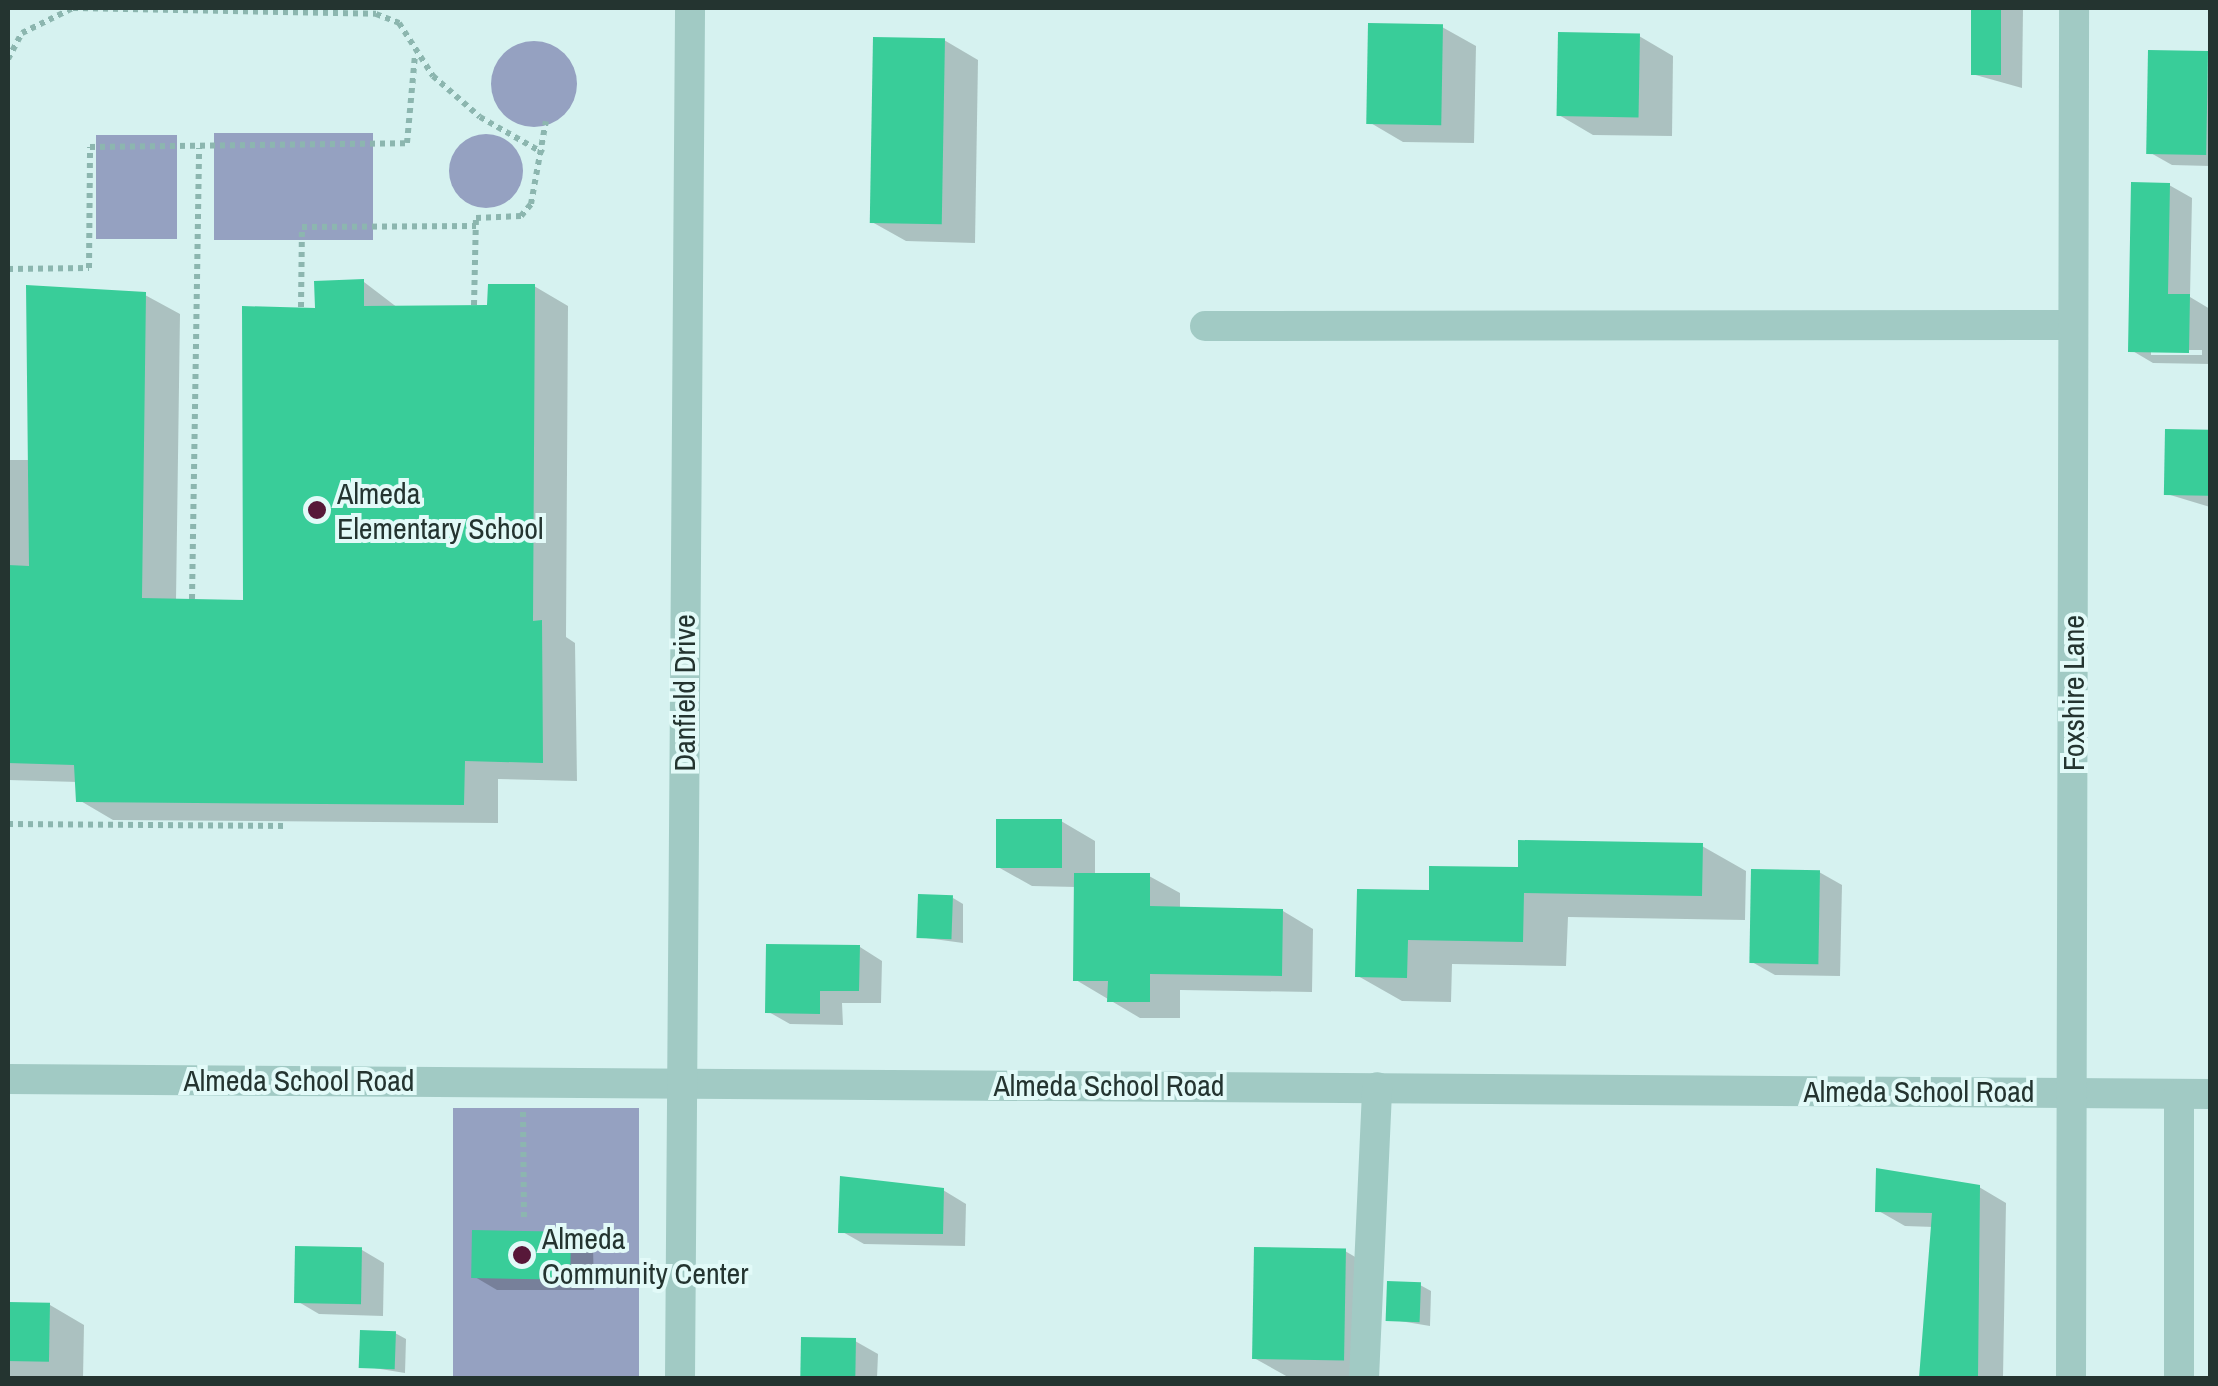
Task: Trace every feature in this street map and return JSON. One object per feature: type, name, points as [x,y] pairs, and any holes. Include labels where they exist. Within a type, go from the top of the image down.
[{"type":"street","name":"Danfield Drive","points":[[680,1378],[690,8]]},
{"type":"street","name":"Foxshire Lane","points":[[2071,1378],[2074,8]]},
{"type":"street","points":[[1205,326],[2072,326]]},
{"type":"street","name":"Almeda School Road","points":[[8,1079],[2210,1094]]},
{"type":"street","points":[[1364,1378],[1377,1087]]},
{"type":"street","points":[[2178,1378],[2180,1094]]},
{"type":"path","points":[[8,59],[22,33],[73,8],[376,14],[399,23],[414,54],[480,117],[543,153]]},
{"type":"path","points":[[8,268],[89,268],[90,148],[392,150],[407,143],[414,54]]},
{"type":"path","points":[[474,306],[476,218],[521,216],[543,153],[546,120]]},
{"type":"path","points":[[192,599],[200,148]]},
{"type":"path","points":[[301,308],[302,227],[476,226]]},
{"type":"path","points":[[8,824],[288,826]]},
{"type":"path","points":[[522,1081],[524,1219]]},
{"type":"shaded area","points":[[534,41],[558,48],[570,60],[577,84],[570,108],[558,120],[534,127],[510,120],[498,108],[491,84],[498,60],[510,48]]},
{"type":"shaded area","points":[[214,133],[373,133],[373,240],[214,240]]},
{"type":"shaded area","points":[[486,134],[500,136],[512,145],[521,157],[521,185],[512,197],[500,206],[486,208],[472,206],[460,197],[451,185],[449,171],[451,157],[460,145],[472,136]]},
{"type":"shaded area","points":[[96,135],[177,135],[177,239],[96,239]]},
{"type":"shaded area","points":[[453,1108],[639,1108],[639,1378],[453,1378]]},
{"type":"building","points":[[1971,8],[2001,8],[2001,75],[1971,75]]},
{"type":"building","points":[[1368,23],[1443,24],[1441,125],[1366,124]]},
{"type":"building","points":[[1558,32],[1640,33],[1639,117],[1557,116]]},
{"type":"building","points":[[873,37],[945,38],[942,224],[870,223]]},
{"type":"building","points":[[2148,50],[2208,51],[2206,155],[2146,154]]},
{"type":"building","points":[[2131,182],[2170,183],[2168,294],[2190,294],[2189,353],[2128,352]]},
{"type":"building","points":[[364,279],[364,306],[487,305],[488,284],[535,284],[533,621],[542,620],[543,763],[465,761],[464,805],[76,802],[74,765],[8,763],[8,565],[29,566],[26,285],[146,292],[142,598],[243,600],[242,306],[315,308],[314,281]]},
{"type":"building","points":[[2165,429],[2210,430],[2209,496],[2164,495]]},
{"type":"building","points":[[996,819],[1062,819],[1062,868],[996,868]]},
{"type":"building","points":[[1518,840],[1703,843],[1702,896],[1524,893],[1523,942],[1408,940],[1407,978],[1355,977],[1357,889],[1429,890],[1429,866],[1518,867]]},
{"type":"building","points":[[1751,869],[1820,870],[1818,964],[1749,963]]},
{"type":"building","points":[[1074,873],[1150,873],[1150,906],[1283,909],[1282,976],[1150,974],[1150,1002],[1107,1002],[1108,981],[1073,981]]},
{"type":"building","points":[[918,894],[953,895],[951,939],[916,938]]},
{"type":"building","points":[[766,944],[860,945],[859,991],[820,991],[820,1014],[765,1013]]},
{"type":"building","points":[[1876,1168],[1980,1185],[1978,1378],[1919,1378],[1932,1213],[1875,1212]]},
{"type":"building","points":[[840,1176],[944,1188],[943,1234],[838,1233]]},
{"type":"building","name":"Almeda Community Center","points":[[472,1230],[571,1232],[570,1280],[471,1278]]},
{"type":"building","points":[[295,1246],[362,1247],[361,1304],[294,1303]]},
{"type":"building","points":[[1254,1247],[1346,1249],[1344,1361],[1252,1359]]},
{"type":"building","points":[[1387,1281],[1421,1282],[1420,1322],[1386,1321]]},
{"type":"building","points":[[8,1302],[50,1303],[49,1362],[8,1361]]},
{"type":"building","points":[[360,1330],[396,1331],[395,1369],[359,1368]]},
{"type":"building","points":[[801,1337],[856,1338],[855,1378],[800,1378]]},
{"type":"place","name":"Almeda Elementary School","points":[[317,510]]},
{"type":"place","name":"Almeda Community Center","points":[[522,1255]]}]
